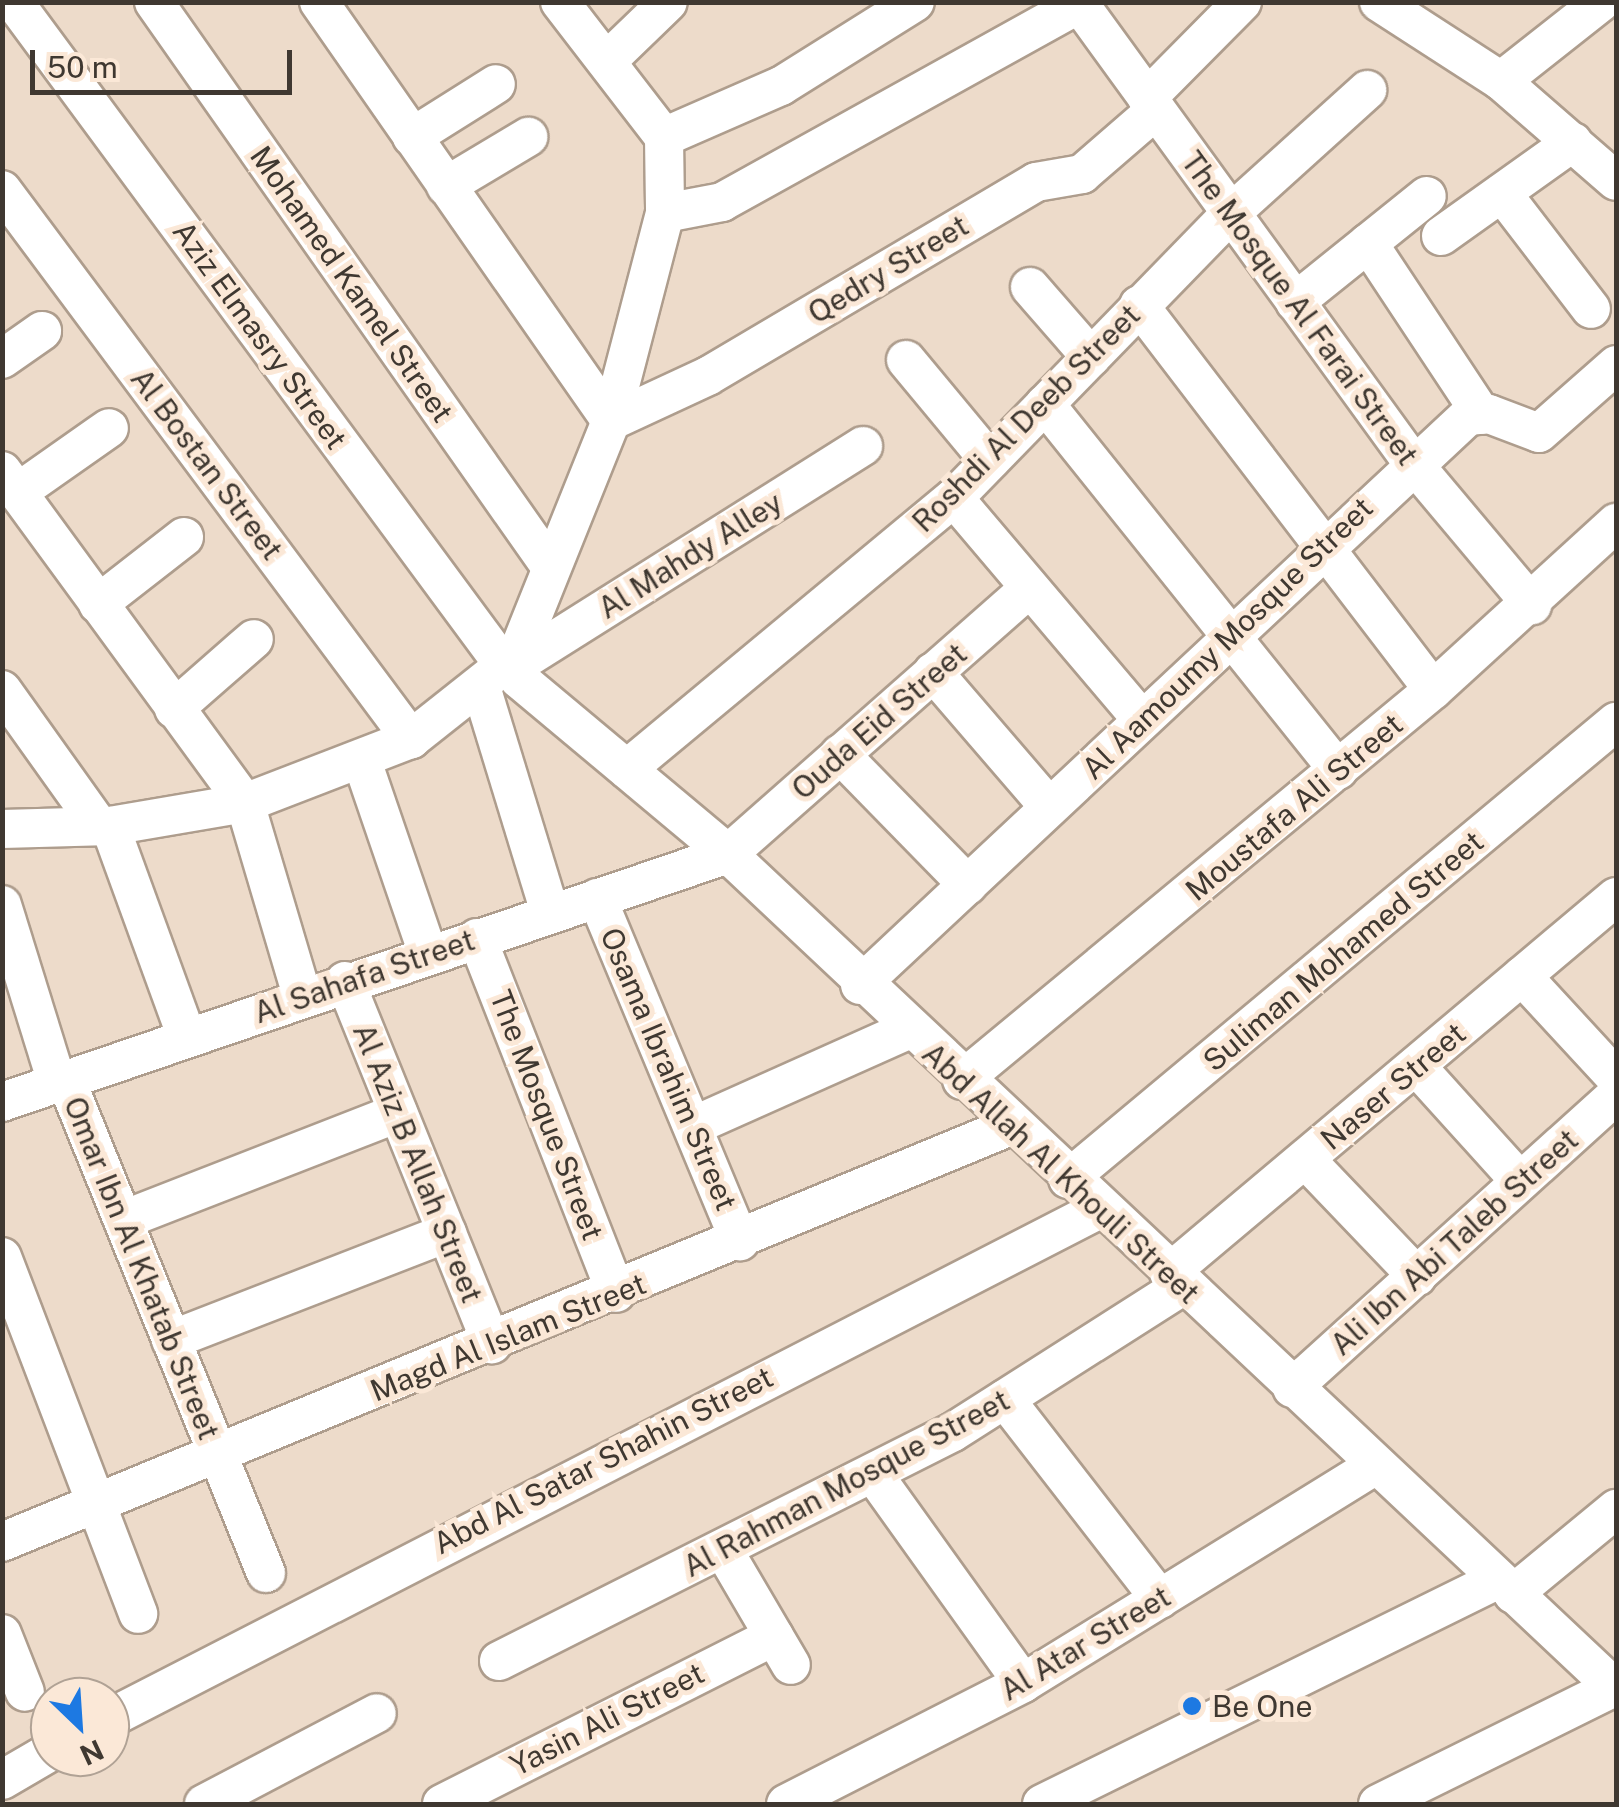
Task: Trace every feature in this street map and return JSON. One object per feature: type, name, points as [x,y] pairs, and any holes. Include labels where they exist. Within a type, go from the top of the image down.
[{"type":"street","name":"Aziz Elmasry Street","points":[[14,2],[505,669]]},
{"type":"street","name":"Mohamed Kamel Street","points":[[154,2],[550,566]]},
{"type":"street","points":[[319,2],[611,421]]},
{"type":"street","points":[[550,913],[505,669],[611,421],[666,212],[664,137],[560,2]]},
{"type":"street","points":[[608,60],[668,2]]},
{"type":"street","points":[[664,137],[781,86],[915,2]]},
{"type":"street","name":"Qedry Street","points":[[611,421],[708,376],[1036,182],[1082,174],[1242,2]]},
{"type":"street","points":[[1379,2],[1432,15],[1616,181]]},
{"type":"street","points":[[1501,81],[1601,2]]},
{"type":"street","points":[[666,212],[722,202],[1079,3]]},
{"type":"street","name":"The Mosque Al Farai Street","points":[[1079,3],[1412,462],[1532,605]]},
{"type":"street","points":[[412,136],[496,84]]},
{"type":"street","name":"Roshdi Al Deeb Street","points":[[626,769],[954,498],[1230,214],[1367,90]]},
{"type":"street","points":[[446,186],[528,137]]},
{"type":"street","points":[[1441,236],[1573,142]]},
{"type":"street","name":"Al Bostan Street","points":[[2,190],[411,739]]},
{"type":"street","points":[[1502,193],[1591,308]]},
{"type":"street","points":[[1294,302],[1427,196]]},
{"type":"street","points":[[1368,243],[1482,414],[1539,433],[1616,365]]},
{"type":"street","points":[[1030,287],[1091,358]]},
{"type":"street","points":[[1139,305],[1432,690]]},
{"type":"street","points":[[2,359],[42,331]]},
{"type":"street","points":[[906,360],[990,460]]},
{"type":"street","points":[[1045,404],[1338,770]]},
{"type":"street","name":"Al Aamoumy Mosque Street","points":[[860,986],[1412,462],[1482,414]]},
{"type":"street","points":[[109,428],[10,482],[246,802],[302,995]]},
{"type":"street","name":"Al Mahdy Alley","points":[[2,829],[104,826],[246,802],[362,761],[411,739],[505,669],[863,446]]},
{"type":"street","points":[[954,498],[1142,720]]},
{"type":"street","name":"Moustafa Ali Street","points":[[962,1080],[1338,770],[1532,605],[1616,524]]},
{"type":"street","points":[[98,604],[184,537]]},
{"type":"street","name":"Ouda Eid Street","points":[[728,854],[1030,588]]},
{"type":"street","points":[[174,709],[254,639]]},
{"type":"street","name":"Abd Allah Al Khouli Street","points":[[505,669],[532,696],[728,854],[860,986],[1616,1688]]},
{"type":"street","points":[[934,672],[1049,807]]},
{"type":"street","points":[[2,690],[104,826],[187,1037]]},
{"type":"street","name":"Suliman Mohamed Street","points":[[1068,1179],[1616,722]]},
{"type":"street","points":[[840,754],[968,885]]},
{"type":"street","points":[[362,761],[428,954]]},
{"type":"street","name":"Al Sahafa Street","points":[[2,1102],[302,995],[728,854]]},
{"type":"street","name":"Naser Street","points":[[1176,1280],[1306,1160],[1616,897]]},
{"type":"street","name":"Osama Ibrahim Street","points":[[597,898],[740,1241]]},
{"type":"street","name":"Omar Ibn Al Khatab Street","points":[[2,905],[61,1082],[123,1220],[266,1573]]},
{"type":"street","name":"The Mosque Street","points":[[477,938],[616,1293]]},
{"type":"street","points":[[1522,976],[1616,1078]]},
{"type":"street","name":"Al Aziz B Allah Street","points":[[345,982],[492,1344]]},
{"type":"street","points":[[692,1126],[908,1030]]},
{"type":"street","points":[[1416,1066],[1520,1181]]},
{"type":"street","name":"Ali Ibn Abi Taleb Street","points":[[1292,1388],[1616,1095]]},
{"type":"street","points":[[123,1220],[398,1113]]},
{"type":"street","name":"Magd Al Islam Street","points":[[2,1542],[616,1293],[1011,1126]]},
{"type":"street","points":[[1306,1160],[1417,1276]]},
{"type":"street","name":"Abd Al Satar Shahin Street","points":[[130,1708],[1100,1209]]},
{"type":"street","points":[[171,1340],[447,1233]]},
{"type":"street","points":[[2,1257],[138,1614]]},
{"type":"street","name":"Al Rahman Mosque Street","points":[[499,1661],[874,1475],[1005,1399],[1176,1280]]},
{"type":"street","points":[[1005,1399],[1160,1599]]},
{"type":"street","name":"Al Atar Street","points":[[786,1804],[1023,1684],[1376,1466]]},
{"type":"street","points":[[874,1475],[1023,1684]]},
{"type":"street","points":[[1042,1804],[1505,1587],[1616,1509]]},
{"type":"street","name":"Yasin Ali Street","points":[[442,1804],[782,1651],[724,1551]]},
{"type":"street","points":[[2,1634],[25,1692]]},
{"type":"street","points":[[1378,1804],[1616,1688]]},
{"type":"street","points":[[204,1804],[378,1713]]},
{"type":"street","points":[[2,1780],[30,1764]]},
{"type":"place","name":"Be One","points":[[1192,1706]]}]
